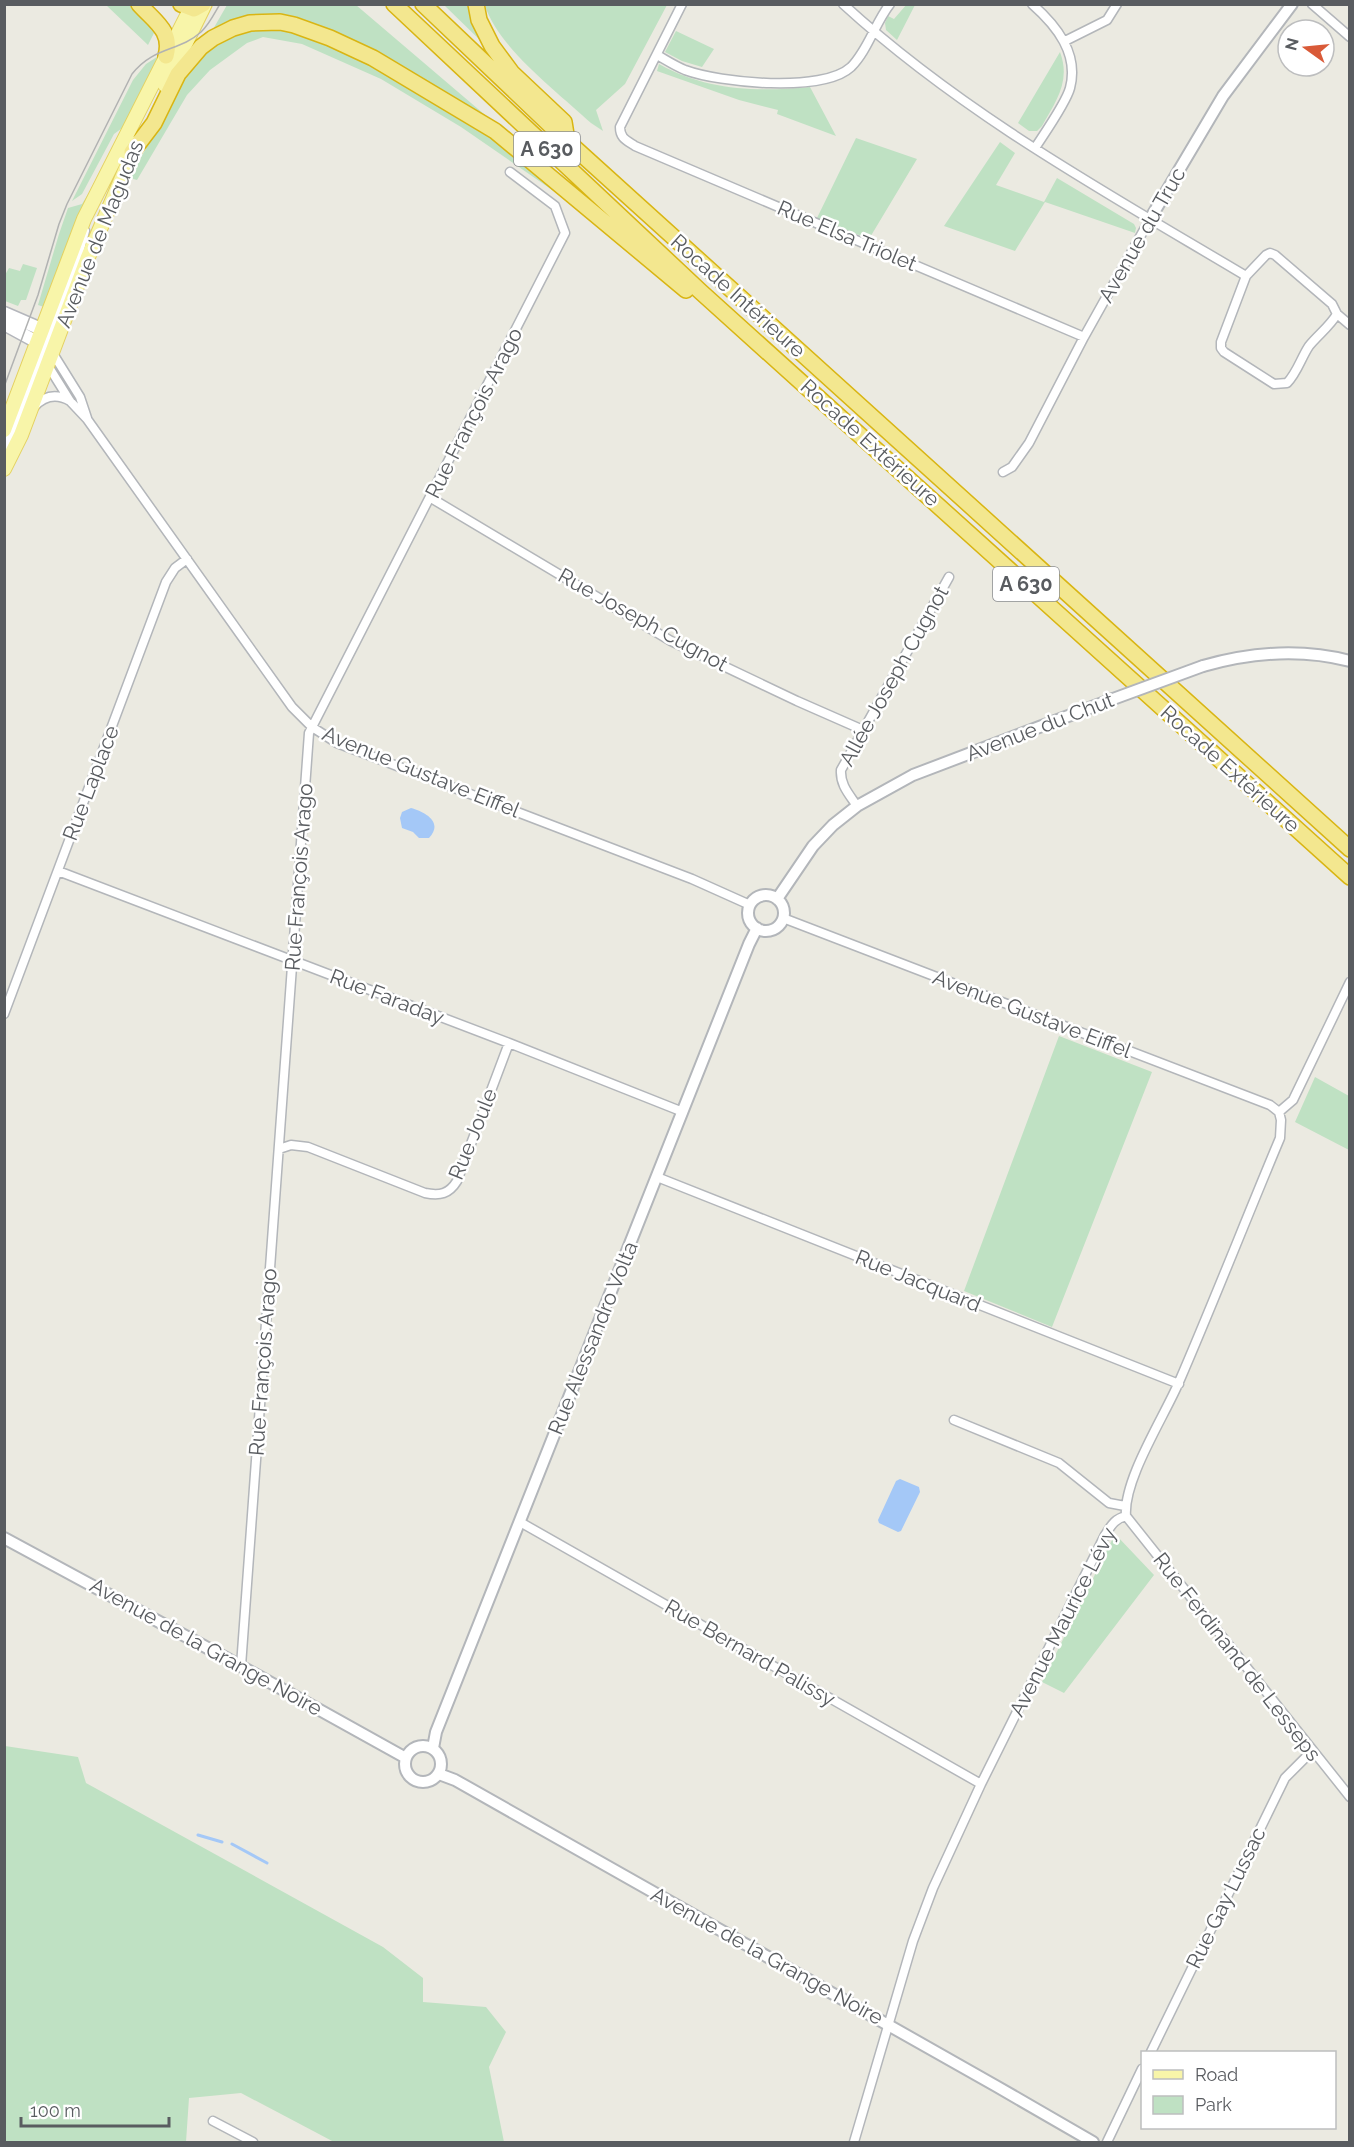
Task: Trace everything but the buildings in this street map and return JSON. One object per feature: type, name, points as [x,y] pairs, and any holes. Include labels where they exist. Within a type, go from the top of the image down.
[{"type":"highway","points":[[139,4],[165,33],[169,46],[166,56]]},
{"type":"highway","name":"Rocade Extérieure","points":[[394,4],[701,292],[1350,878]]},
{"type":"highway","name":"Rocade Intérieure","points":[[423,4],[567,141],[1350,849]]},
{"type":"highway","points":[[476,4],[479,20],[492,46],[512,73],[564,122],[567,141]]},
{"type":"highway","points":[[132,152],[154,123],[178,74],[213,38],[250,23],[266,21],[287,23],[330,38],[373,58],[495,131],[685,290],[701,292]]},
{"type":"main road","name":"Avenue de Magudas","points":[[6,465],[31,410],[43,348],[88,210],[194,5]]},
{"type":"main road","name":"Avenue de Magudas","points":[[4,430],[43,348],[59,333],[88,257],[194,5]]},
{"type":"main road","points":[[4,313],[43,348]]},
{"type":"main road","points":[[4,324],[43,348]]},
{"type":"main road","points":[[6,465],[12,434],[43,348]]},
{"type":"street","points":[[682,4],[657,55],[687,71],[723,80],[751,83],[821,80],[840,74],[850,68],[857,59],[890,4]]},
{"type":"street","points":[[843,4],[873,32],[1007,132],[1246,276]]},
{"type":"street","points":[[1032,4],[1065,41],[1073,70],[1070,90],[1035,148]]},
{"type":"street","points":[[1065,41],[1107,20],[1117,4]]},
{"type":"street","name":"Avenue du Truc","points":[[1003,472],[1012,467],[1029,443],[1084,337],[1222,96],[1292,4]]},
{"type":"street","points":[[1312,4],[1350,37]]},
{"type":"street","name":"Rue Elsa Triolet","points":[[657,55],[620,127],[620,134],[634,146],[1084,337]]},
{"type":"street","name":"Rue François Arago","points":[[241,1666],[309,740],[312,727],[565,233],[555,206],[510,172]]},
{"type":"street","points":[[1337,314],[1309,347],[1287,383],[1274,384],[1221,348],[1221,342],[1246,276],[1270,253],[1332,304],[1337,314],[1350,325]]},
{"type":"street","name":"Avenue Gustave Eiffel","points":[[43,348],[70,401],[87,419],[292,707],[312,727],[337,742],[692,879],[750,905]]},
{"type":"street","name":"Avenue Gustave Eiffel","points":[[43,348],[80,397],[87,419]]},
{"type":"street","points":[[31,410],[39,402],[52,396],[70,401]]},
{"type":"street","name":"Rue Joseph Cugnot","points":[[431,498],[671,640],[796,701],[863,730]]},
{"type":"street","name":"Rue Laplace","points":[[4,1014],[166,582],[175,568],[187,559]]},
{"type":"street","name":"Allée Joseph Cugnot","points":[[857,806],[842,783],[841,770],[949,577]]},
{"type":"street","name":"Avenue du Chut","points":[[777,899],[813,846],[833,825],[857,806],[913,775],[1203,666],[1248,655],[1279,653],[1312,654],[1350,661]]},
{"type":"street","name":"Rue Faraday","points":[[58,871],[683,1112]]},
{"type":"street","points":[[765,895],[777,899],[783,908],[783,918],[777,927],[767,931],[757,928],[750,920],[748,910],[750,905],[754,900],[765,895]]},
{"type":"street","name":"Avenue Gustave Eiffel","points":[[783,918],[1270,1105],[1279,1112]]},
{"type":"street","name":"Rue Alessandro Volta","points":[[433,1748],[436,1732],[757,928]]},
{"type":"street","points":[[1279,1112],[1293,1100],[1350,982]]},
{"type":"street","name":"Rue Joule","points":[[279,1149],[291,1145],[308,1147],[425,1193],[436,1195],[447,1192],[457,1181],[509,1043]]},
{"type":"street","name":"Avenue Maurice Lévy","points":[[854,2142],[913,1941],[929,1898],[981,1784],[1105,1535],[1113,1522],[1126,1516],[1125,1506],[1129,1487],[1179,1384],[1280,1138],[1279,1112]]},
{"type":"street","name":"Rue Jacquard","points":[[657,1177],[1179,1384]]},
{"type":"street","points":[[954,1420],[1059,1463],[1109,1503],[1125,1506]]},
{"type":"street","name":"Rue Ferdinand de Lesseps","points":[[1126,1516],[1350,1797]]},
{"type":"street","name":"Rue Bernard Palissy","points":[[520,1522],[981,1784]]},
{"type":"street","name":"Avenue de la Grange Noire","points":[[4,1538],[406,1758]]},
{"type":"street","points":[[417,1747],[433,1748],[440,1757],[439,1774],[430,1781],[418,1782],[406,1770],[406,1758],[417,1747]]},
{"type":"street","name":"Rue Gay Lussac","points":[[1151,2051],[1285,1778],[1312,1751]]},
{"type":"street","name":"Avenue de la Grange Noire","points":[[439,1774],[455,1780],[1093,2142]]},
{"type":"street","points":[[1107,2142],[1141,2073]]},
{"type":"street","points":[[213,2121],[253,2142]]},
{"type":"green space","points":[[485,4],[667,5],[625,84],[596,110],[603,131],[547,84],[515,53],[492,21]]},
{"type":"green space","points":[[907,4],[915,5],[897,40],[886,30],[885,23],[888,16],[894,19]]},
{"type":"green space","points":[[106,5],[132,6],[155,31],[148,45]]},
{"type":"green space","points":[[227,5],[356,5],[498,126],[349,39],[316,24],[289,17],[212,31]]},
{"type":"green space","points":[[444,5],[471,5],[484,44]]},
{"type":"green space","points":[[275,28],[303,34],[335,46],[388,73],[502,144],[558,194],[461,127],[381,79],[302,44],[263,37],[247,43],[210,70],[187,95],[137,180],[130,178],[188,70],[205,54],[227,39],[252,29]]},
{"type":"green space","points":[[676,31],[714,49],[702,67],[682,61],[665,52]]},
{"type":"green space","points":[[1060,52],[1064,72],[1060,90],[1042,126],[1037,131],[1029,131],[1018,123]]},
{"type":"green space","points":[[160,55],[125,126],[114,134],[82,194],[72,201],[133,80],[146,64]]},
{"type":"green space","points":[[659,64],[695,80],[733,88],[810,87],[836,136],[777,114],[778,110],[739,100],[657,71]]},
{"type":"green space","points":[[856,138],[917,159],[869,239],[817,218]]},
{"type":"green space","points":[[1000,142],[1015,153],[996,185],[1044,202],[1057,178],[1134,224],[1135,233],[1045,202],[1015,251],[944,226]]},
{"type":"green space","points":[[98,178],[44,307],[38,305],[68,208],[82,204]]},
{"type":"green space","points":[[23,264],[37,268],[26,300],[21,300],[18,306],[5,301],[5,275],[9,268],[20,271]]},
{"type":"green space","points":[[1059,1036],[1152,1072],[1052,1327],[964,1291]]},
{"type":"green space","points":[[1315,1077],[1349,1096],[1349,1150],[1295,1122]]},
{"type":"green space","points":[[1114,1536],[1117,1536],[1154,1575],[1064,1693],[1042,1682]]},
{"type":"green space","points":[[5,1746],[78,1757],[86,1783],[383,1947],[423,1978],[423,2002],[486,2007],[506,2032],[489,2067],[504,2142],[334,2142],[241,2093],[189,2098],[186,2142],[5,2142]]},
{"type":"water","points":[[411,808],[427,815],[434,823],[433,832],[429,838],[419,838],[413,832],[402,828],[400,818],[402,812]]},
{"type":"water","points":[[900,1479],[919,1487],[920,1492],[901,1531],[898,1532],[879,1523],[878,1520],[896,1481]]},
{"type":"waterway","points":[[198,1835],[222,1842]]},
{"type":"waterway","points":[[232,1844],[267,1863]]},
{"type":"tram line","points":[[4,387],[38,295],[67,204],[132,74],[149,58],[184,43],[201,32],[220,4]]}]
